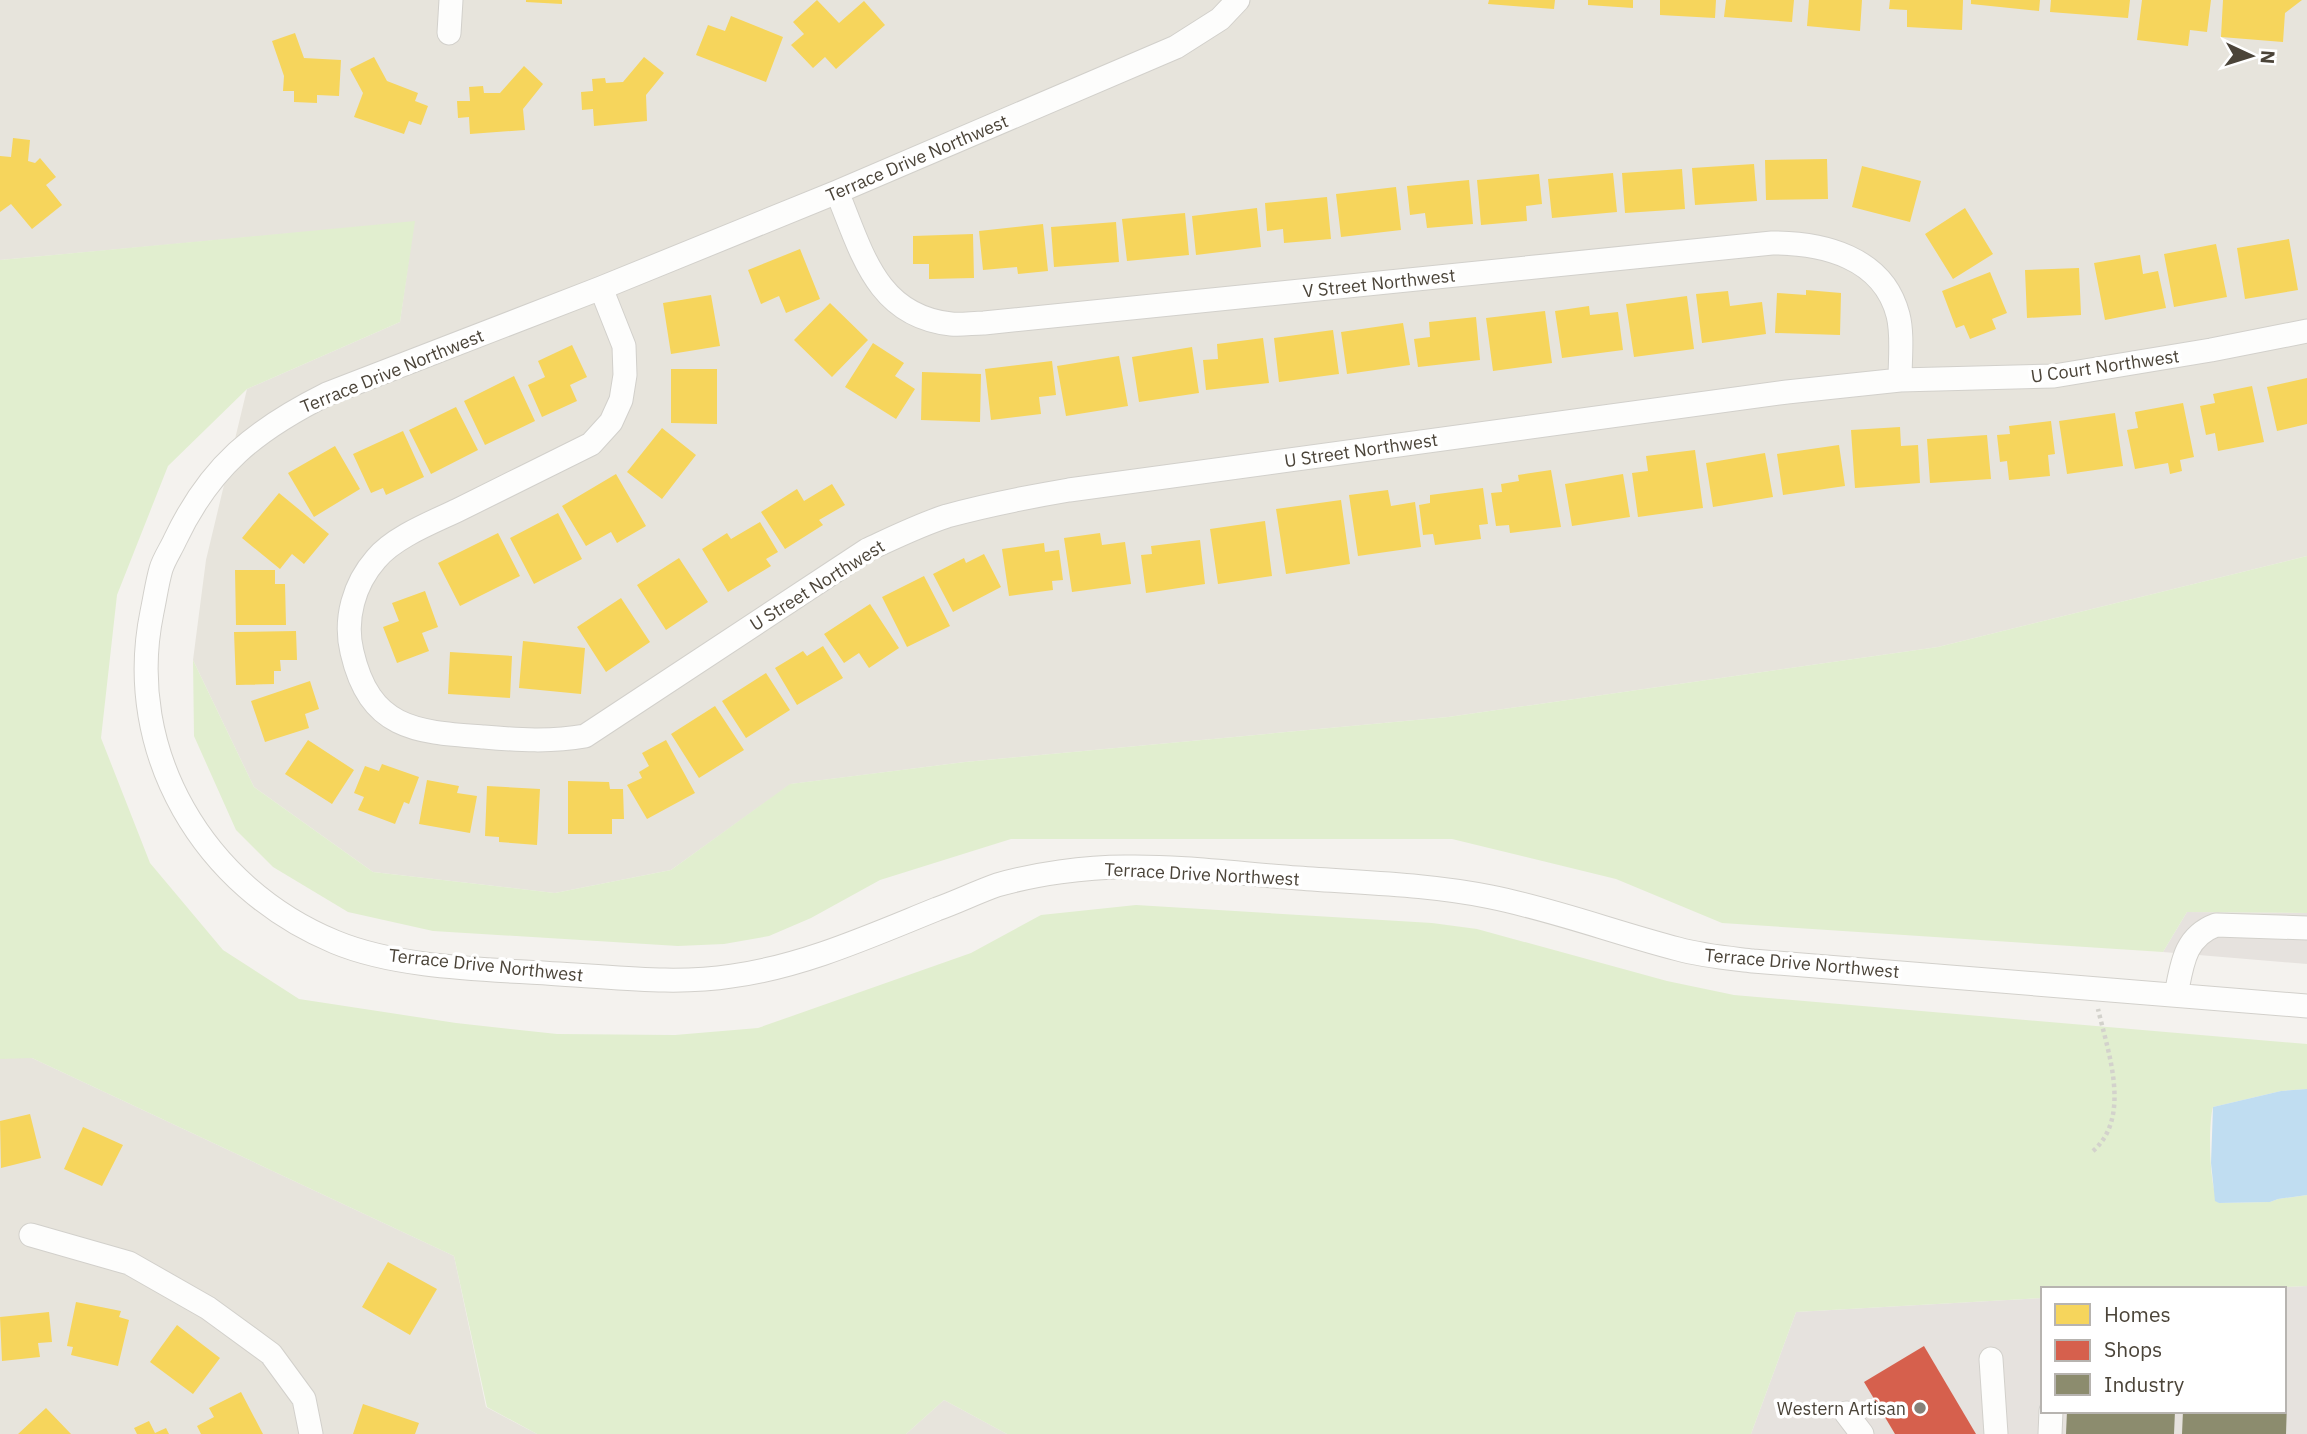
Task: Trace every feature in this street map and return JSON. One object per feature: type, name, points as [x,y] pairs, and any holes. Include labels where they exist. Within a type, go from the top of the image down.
[{"type":"street","points":[[449,33],[451,0]]},
{"type":"street","name":"Terrace Drive Northwest","points":[[1238,0],[1220,19],[1176,47],[837,192],[601,288],[327,394],[289,413],[247,442],[219,471],[189,510],[161,569],[149,628],[147,670],[150,721],[163,768],[182,809],[216,858],[242,884],[287,917],[336,943],[374,954],[420,962],[653,979],[704,980],[768,970],[807,959],[999,885],[1069,871],[1125,867],[1435,888],[1534,906],[1683,951],[1753,961],[2307,1006]]},
{"type":"street","name":"V Street Northwest","points":[[837,192],[869,268],[884,292],[902,309],[924,319],[952,324],[984,323],[1772,243],[1818,246],[1862,264],[1879,280],[1890,296],[1898,315],[1900,380]]},
{"type":"street","name":"U Street Northwest","points":[[601,288],[624,346],[625,375],[621,400],[611,422],[591,444],[413,532],[379,556],[361,578],[351,611],[349,638],[357,674],[373,702],[398,722],[428,733],[560,740],[585,736],[867,551],[906,531],[945,517],[1003,502],[1082,488],[1787,391],[1900,380]]},
{"type":"street","name":"U Court Northwest","points":[[1900,380],[2054,376],[2307,331]]},
{"type":"street","points":[[2176,995],[2182,961],[2189,944],[2204,929],[2216,925],[2307,928]]},
{"type":"street","points":[[31,1234],[129,1263],[208,1308],[271,1354],[304,1399],[311,1434]]},
{"type":"street","points":[[1991,1359],[1996,1434]]},
{"type":"street","points":[[1846,1413],[1861,1434]]},
{"type":"street","points":[[2050,1434],[2051,1413]]},
{"type":"path","points":[[2093,988],[2108,1051],[2114,1095],[2113,1123],[2102,1143],[2093,1151]]},
{"type":"shaded area","points":[[0,0],[2307,0],[2307,556],[1938,647],[1448,717],[965,762],[791,784],[671,870],[555,893],[373,872],[254,787],[193,660],[206,560],[247,389],[400,322],[414,222],[0,260]]},
{"type":"shaded area","points":[[2187,912],[2307,913],[2307,964],[2163,952]]},
{"type":"shaded area","points":[[0,1058],[32,1058],[454,1256],[486,1407],[537,1434],[0,1434]]},
{"type":"shaded area","points":[[2307,1286],[2307,1434],[1751,1434],[1796,1312],[2041,1298],[2041,1413],[2286,1413],[2285,1287]]},
{"type":"shaded area","points":[[944,1400],[1007,1434],[906,1434]]},
{"type":"green space","points":[[415,221],[400,322],[247,389],[168,466],[117,595],[101,738],[150,863],[223,950],[299,999],[456,1023],[557,1034],[675,1035],[758,1028],[971,953],[1041,915],[1136,905],[1432,923],[1477,929],[1667,981],[1734,995],[2307,1044],[2307,1089],[2281,1091],[2213,1107],[2210,1141],[2211,1171],[2219,1203],[2270,1202],[2307,1195],[2307,1286],[2041,1287],[2041,1298],[1796,1312],[1751,1434],[1007,1434],[944,1400],[906,1434],[537,1434],[487,1407],[454,1256],[32,1058],[0,1059],[0,260]]},
{"type":"green space","points":[[2307,556],[2307,913],[2187,912],[2163,952],[1722,923],[1616,879],[1452,839],[1011,839],[880,880],[811,918],[769,936],[724,944],[678,946],[433,931],[348,912],[273,867],[236,830],[194,736],[193,660],[254,787],[373,872],[555,893],[671,870],[790,784],[965,762],[1448,717],[1938,647]]},
{"type":"water","points":[[2307,1089],[2307,1195],[2270,1202],[2215,1201],[2211,1163],[2213,1107],[2281,1091]]},
{"type":"building: Homes","points":[[562,0],[562,4],[526,2]]},
{"type":"building: Homes","points":[[817,0],[839,23],[864,1],[885,25],[836,69],[825,57],[813,68],[791,45],[804,34],[793,22]]},
{"type":"building: Homes","points":[[1489,0],[1555,0],[1554,9],[1488,4]]},
{"type":"building: Homes","points":[[1588,0],[1633,0],[1633,8],[1588,5]]},
{"type":"building: Homes","points":[[1660,0],[1716,0],[1715,18],[1660,15]]},
{"type":"building: Homes","points":[[1726,0],[1794,0],[1792,22],[1724,17]]},
{"type":"building: Homes","points":[[1809,0],[1862,0],[1860,31],[1807,26]]},
{"type":"building: Homes","points":[[1890,0],[1963,0],[1962,30],[1907,27],[1907,10],[1889,9]]},
{"type":"building: Homes","points":[[1971,0],[2040,0],[2039,11],[1971,4]]},
{"type":"building: Homes","points":[[2051,0],[2130,0],[2128,18],[2050,12]]},
{"type":"building: Homes","points":[[2142,0],[2211,0],[2207,32],[2190,30],[2188,46],[2137,40]]},
{"type":"building: Homes","points":[[2223,0],[2302,0],[2285,13],[2283,42],[2221,37]]},
{"type":"building: Homes","points":[[731,16],[783,37],[766,82],[696,55],[708,25],[725,31]]},
{"type":"building: Homes","points":[[295,33],[304,58],[341,60],[339,96],[317,95],[317,103],[294,102],[294,91],[283,91],[284,76],[272,41]]},
{"type":"building: Homes","points":[[374,57],[387,81],[418,93],[415,101],[428,106],[421,125],[409,121],[404,134],[354,117],[363,93],[350,69]]},
{"type":"building: Homes","points":[[644,57],[664,73],[646,95],[647,121],[594,126],[593,109],[582,110],[581,92],[593,91],[592,79],[605,78],[606,83],[623,82]]},
{"type":"building: Homes","points":[[524,66],[543,84],[523,109],[525,130],[470,134],[469,117],[458,118],[457,101],[470,101],[469,87],[483,86],[484,93],[500,93]]},
{"type":"building: Homes","points":[[13,138],[30,140],[28,161],[35,163],[40,158],[56,177],[46,185],[62,205],[32,229],[11,204],[0,212],[0,156],[11,157]]},
{"type":"building: Homes","points":[[1827,159],[1828,199],[1766,200],[1765,160]]},
{"type":"building: Homes","points":[[1754,164],[1757,201],[1695,205],[1692,168]]},
{"type":"building: Homes","points":[[1862,166],[1921,181],[1910,222],[1852,207]]},
{"type":"building: Homes","points":[[1682,169],[1685,209],[1625,213],[1622,173]]},
{"type":"building: Homes","points":[[1613,173],[1617,212],[1552,218],[1548,179]]},
{"type":"building: Homes","points":[[1539,174],[1542,204],[1526,206],[1527,221],[1481,225],[1477,180]]},
{"type":"building: Homes","points":[[1469,180],[1473,224],[1427,228],[1425,213],[1410,215],[1407,186]]},
{"type":"building: Homes","points":[[1396,187],[1401,230],[1341,237],[1336,194]]},
{"type":"building: Homes","points":[[1327,197],[1331,239],[1284,243],[1283,229],[1267,231],[1265,203]]},
{"type":"building: Homes","points":[[1257,208],[1261,247],[1196,255],[1192,216]]},
{"type":"building: Homes","points":[[1965,208],[1993,254],[1953,279],[1925,234]]},
{"type":"building: Homes","points":[[1185,213],[1189,255],[1127,261],[1122,219]]},
{"type":"building: Homes","points":[[1116,222],[1119,262],[1054,267],[1051,227]]},
{"type":"building: Homes","points":[[1043,224],[1048,271],[1018,274],[1017,267],[983,270],[979,231]]},
{"type":"building: Homes","points":[[973,234],[974,278],[929,279],[929,264],[913,264],[913,236]]},
{"type":"building: Homes","points":[[2289,239],[2298,290],[2245,299],[2237,248]]},
{"type":"building: Homes","points":[[2216,244],[2227,297],[2174,307],[2164,254]]},
{"type":"building: Homes","points":[[800,249],[820,299],[786,313],[779,296],[761,304],[748,270]]},
{"type":"building: Homes","points":[[2140,255],[2143,274],[2158,271],[2166,308],[2105,320],[2094,263]]},
{"type":"building: Homes","points":[[2079,268],[2081,315],[2027,318],[2025,270]]},
{"type":"building: Homes","points":[[1990,272],[2007,313],[1992,319],[1996,329],[1970,339],[1964,325],[1956,328],[1942,291]]},
{"type":"building: Homes","points":[[1806,290],[1841,293],[1840,335],[1775,333],[1777,293],[1806,295]]},
{"type":"building: Homes","points":[[1728,291],[1730,306],[1762,302],[1766,334],[1702,343],[1696,294]]},
{"type":"building: Homes","points":[[711,295],[720,346],[671,354],[663,303]]},
{"type":"building: Homes","points":[[1687,296],[1694,349],[1634,357],[1626,304]]},
{"type":"building: Homes","points":[[830,303],[868,340],[832,377],[794,340]]},
{"type":"building: Homes","points":[[1589,306],[1590,315],[1618,312],[1623,350],[1562,358],[1555,311]]},
{"type":"building: Homes","points":[[1545,311],[1552,363],[1493,371],[1486,318]]},
{"type":"building: Homes","points":[[1476,317],[1480,360],[1418,367],[1414,339],[1430,337],[1429,322]]},
{"type":"building: Homes","points":[[1403,323],[1410,365],[1347,374],[1341,332]]},
{"type":"building: Homes","points":[[1333,330],[1339,374],[1279,382],[1274,338]]},
{"type":"building: Homes","points":[[1263,338],[1269,383],[1206,390],[1203,360],[1218,359],[1217,344]]},
{"type":"building: Homes","points":[[873,343],[904,363],[895,376],[915,389],[896,419],[845,387]]},
{"type":"building: Homes","points":[[572,345],[587,377],[570,385],[577,401],[542,417],[528,385],[545,377],[538,361]]},
{"type":"building: Homes","points":[[1192,347],[1199,393],[1139,402],[1132,357]]},
{"type":"building: Homes","points":[[1119,356],[1128,406],[1066,416],[1057,366]]},
{"type":"building: Homes","points":[[1052,361],[1056,395],[1039,397],[1041,414],[991,420],[985,369]]},
{"type":"building: Homes","points":[[671,369],[717,369],[717,424],[671,423]]},
{"type":"building: Homes","points":[[922,372],[981,374],[980,422],[921,420]]},
{"type":"building: Homes","points":[[514,376],[535,421],[485,445],[464,401]]},
{"type":"building: Homes","points":[[2307,378],[2307,424],[2277,431],[2267,387]]},
{"type":"building: Homes","points":[[2252,386],[2264,442],[2218,451],[2215,433],[2206,435],[2200,406],[2215,403],[2213,394]]},
{"type":"building: Homes","points":[[2183,403],[2194,457],[2180,460],[2182,471],[2170,474],[2168,463],[2135,469],[2127,430],[2138,428],[2135,412]]},
{"type":"building: Homes","points":[[456,407],[478,450],[431,474],[409,430]]},
{"type":"building: Homes","points":[[2115,413],[2123,466],[2067,474],[2059,421]]},
{"type":"building: Homes","points":[[2051,421],[2055,454],[2048,455],[2050,476],[2009,480],[2007,461],[2000,462],[1997,435],[2010,434],[2009,426]]},
{"type":"building: Homes","points":[[1900,427],[1901,446],[1918,445],[1920,483],[1855,488],[1851,430]]},
{"type":"building: Homes","points":[[662,428],[696,455],[662,499],[627,472]]},
{"type":"building: Homes","points":[[403,431],[424,477],[386,495],[383,488],[371,493],[353,454]]},
{"type":"building: Homes","points":[[1987,435],[1991,479],[1930,483],[1927,439]]},
{"type":"building: Homes","points":[[1839,445],[1845,486],[1783,495],[1777,454]]},
{"type":"building: Homes","points":[[335,446],[360,489],[314,517],[288,473]]},
{"type":"building: Homes","points":[[1695,450],[1703,508],[1638,517],[1632,473],[1648,471],[1646,456]]},
{"type":"building: Homes","points":[[1765,453],[1773,497],[1713,507],[1706,463]]},
{"type":"building: Homes","points":[[1551,470],[1561,527],[1510,533],[1509,525],[1496,526],[1491,493],[1502,492],[1501,484],[1519,481],[1518,475]]},
{"type":"building: Homes","points":[[616,474],[646,526],[617,543],[611,532],[586,546],[562,506]]},
{"type":"building: Homes","points":[[1623,474],[1630,517],[1572,526],[1565,484]]},
{"type":"building: Homes","points":[[832,484],[845,505],[819,520],[823,525],[785,549],[761,512],[797,489],[804,501]]},
{"type":"building: Homes","points":[[1483,488],[1488,524],[1479,525],[1481,539],[1435,545],[1433,534],[1423,535],[1419,505],[1430,503],[1430,495]]},
{"type":"building: Homes","points":[[1388,490],[1391,506],[1415,502],[1421,547],[1358,556],[1349,495]]},
{"type":"building: Homes","points":[[279,493],[329,534],[304,564],[292,554],[280,569],[242,538]]},
{"type":"building: Homes","points":[[1341,500],[1350,564],[1286,574],[1276,509]]},
{"type":"building: Homes","points":[[558,513],[582,559],[534,584],[510,538]]},
{"type":"building: Homes","points":[[1265,521],[1272,576],[1218,584],[1210,529]]},
{"type":"building: Homes","points":[[760,522],[778,552],[766,559],[771,566],[728,592],[702,549],[727,533],[731,539]]},
{"type":"building: Homes","points":[[498,533],[520,576],[460,606],[438,563]]},
{"type":"building: Homes","points":[[1100,533],[1102,545],[1125,542],[1131,584],[1072,592],[1064,538]]},
{"type":"building: Homes","points":[[1200,540],[1205,584],[1146,593],[1141,555],[1152,554],[1151,546]]},
{"type":"building: Homes","points":[[1044,543],[1045,552],[1059,550],[1063,580],[1052,581],[1053,590],[1009,596],[1002,549]]},
{"type":"building: Homes","points":[[984,554],[1001,587],[953,612],[933,574],[964,558],[966,563]]},
{"type":"building: Homes","points":[[679,558],[708,602],[666,630],[637,585]]},
{"type":"building: Homes","points":[[235,570],[275,570],[275,584],[285,584],[286,625],[236,625]]},
{"type":"building: Homes","points":[[924,576],[950,626],[907,647],[882,597]]},
{"type":"building: Homes","points":[[425,591],[438,627],[422,633],[429,651],[397,663],[383,627],[399,621],[392,603]]},
{"type":"building: Homes","points":[[621,598],[650,642],[606,672],[577,627]]},
{"type":"building: Homes","points":[[870,604],[899,648],[869,668],[859,653],[844,663],[824,634]]},
{"type":"building: Homes","points":[[296,631],[297,660],[280,660],[281,671],[274,671],[274,684],[236,685],[234,632]]},
{"type":"building: Homes","points":[[523,641],[585,648],[581,694],[519,688]]},
{"type":"building: Homes","points":[[823,646],[843,678],[797,705],[775,668],[803,651],[807,656]]},
{"type":"building: Homes","points":[[450,652],[512,656],[510,698],[448,694]]},
{"type":"building: Homes","points":[[766,673],[790,710],[746,738],[722,701]]},
{"type":"building: Homes","points":[[310,681],[319,709],[305,714],[309,728],[265,742],[251,701]]},
{"type":"building: Homes","points":[[715,706],[744,750],[699,778],[671,734]]},
{"type":"building: Homes","points":[[308,740],[354,770],[332,804],[285,774]]},
{"type":"building: Homes","points":[[666,740],[695,793],[647,819],[627,785],[642,778],[639,772],[649,766],[642,753]]},
{"type":"building: Homes","points":[[382,764],[419,777],[409,804],[404,802],[395,824],[358,810],[364,797],[354,793],[365,766],[379,771]]},
{"type":"building: Homes","points":[[427,780],[459,786],[457,793],[477,796],[470,833],[419,824]]},
{"type":"building: Homes","points":[[568,781],[609,782],[610,789],[623,789],[624,819],[612,819],[612,834],[568,834]]},
{"type":"building: Homes","points":[[487,786],[540,789],[537,845],[499,842],[499,837],[485,836]]},
{"type":"building: Homes","points":[[30,1114],[41,1158],[1,1168],[0,1121]]},
{"type":"building: Homes","points":[[83,1127],[123,1145],[102,1186],[64,1169]]},
{"type":"building: Homes","points":[[388,1262],[437,1289],[410,1335],[362,1307]]},
{"type":"building: Homes","points":[[76,1302],[121,1311],[119,1317],[129,1320],[118,1366],[71,1355],[73,1347],[67,1346]]},
{"type":"building: Homes","points":[[49,1312],[52,1342],[38,1343],[40,1357],[2,1361],[0,1317]]},
{"type":"building: Homes","points":[[177,1325],[220,1358],[193,1394],[150,1362]]},
{"type":"building: Homes","points":[[241,1392],[263,1434],[201,1434],[197,1426],[214,1417],[209,1408]]},
{"type":"building: Homes","points":[[363,1404],[419,1423],[415,1434],[353,1434]]},
{"type":"building: Homes","points":[[46,1408],[71,1434],[18,1434]]},
{"type":"building: Homes","points":[[149,1421],[155,1433],[166,1428],[169,1434],[137,1434],[134,1428]]},
{"type":"building: Shops","name":"Western Artisan","points":[[1924,1346],[1976,1434],[1895,1434],[1864,1382]]},
{"type":"building: Industry","points":[[2287,1403],[2286,1434],[2182,1434],[2183,1413],[2286,1413]]},
{"type":"building: Industry","points":[[2067,1413],[2175,1413],[2174,1434],[2066,1434]]},
{"type":"place","name":"Western Artisan","points":[[1920,1408]]}]
